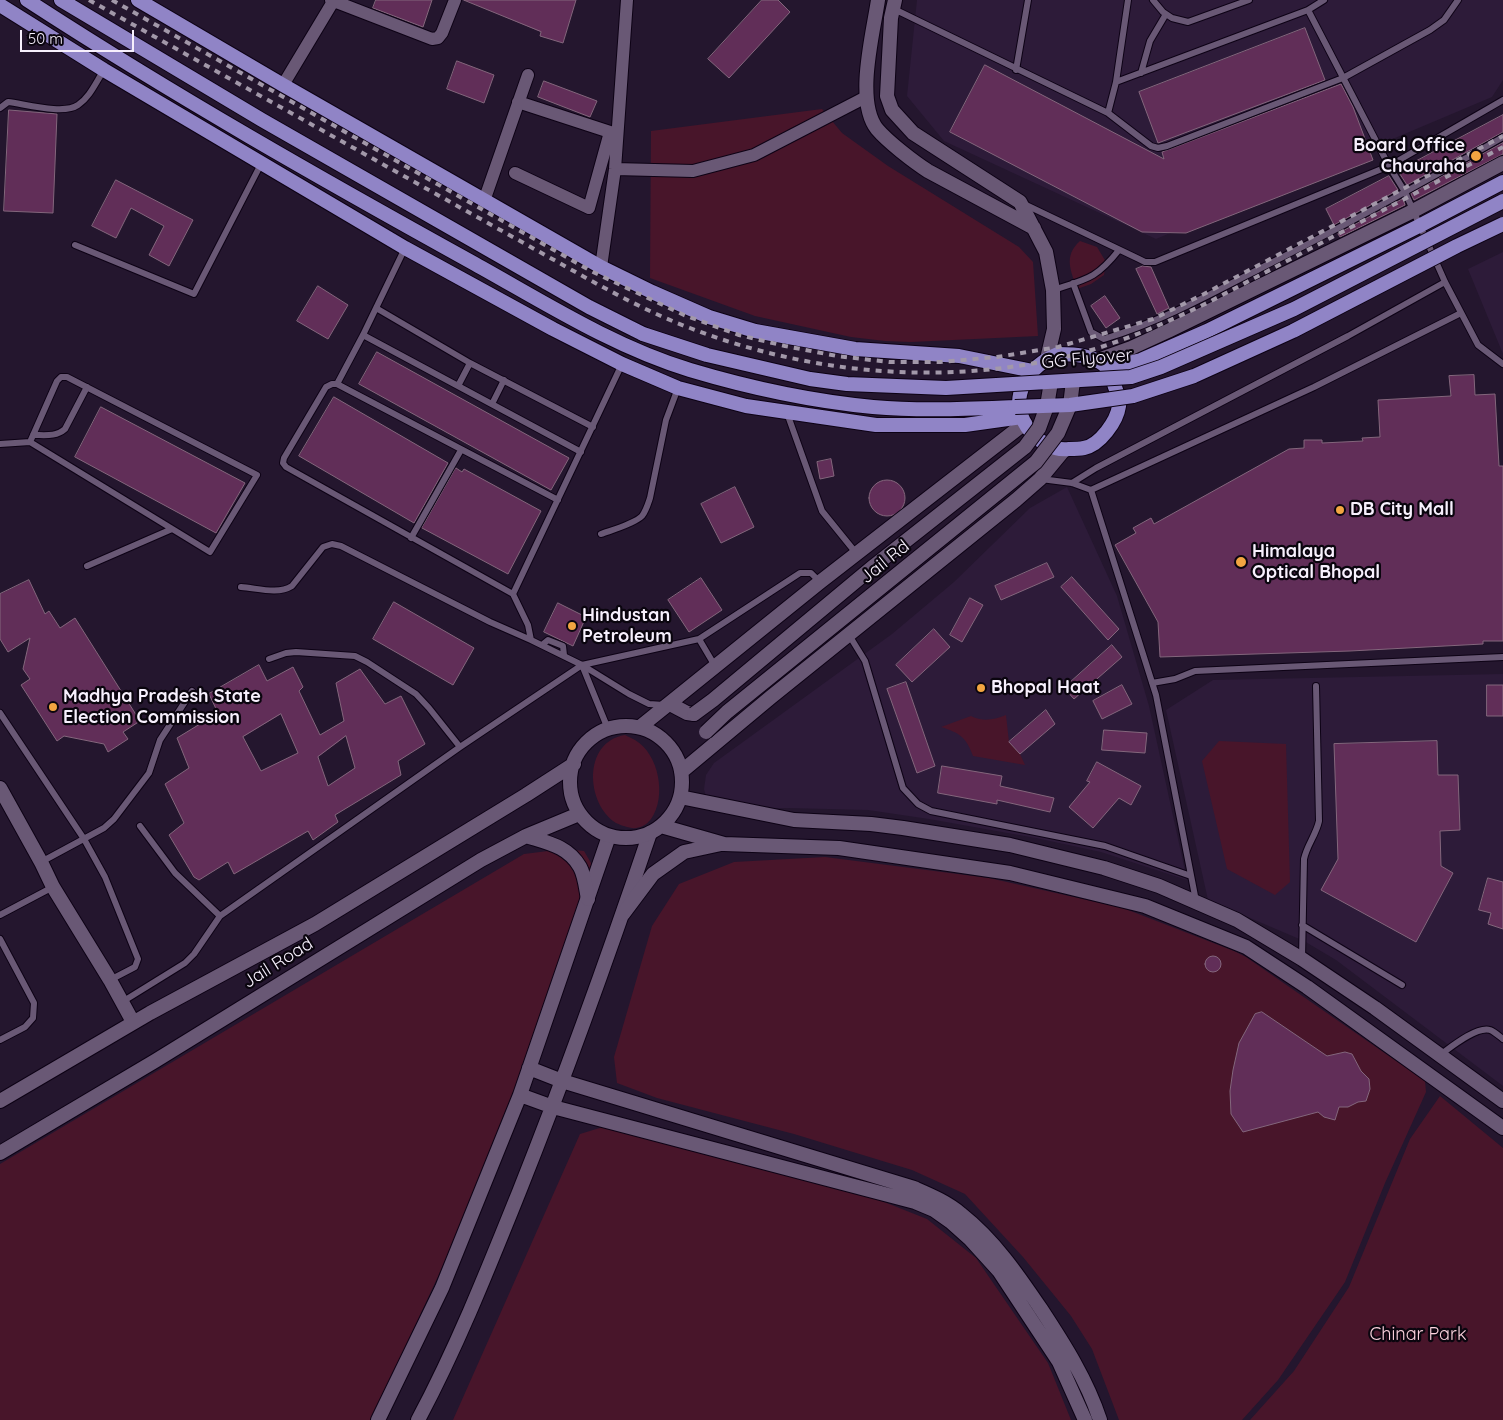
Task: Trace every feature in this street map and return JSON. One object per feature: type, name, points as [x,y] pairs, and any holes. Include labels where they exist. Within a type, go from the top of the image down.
[{"type":"main road","points":[[28,0],[78,33],[248,136],[550,307],[627,346],[689,370],[752,387],[804,398],[874,407],[930,409],[1070,405],[1133,396],[1194,376],[1293,331],[1503,224]]},
{"type":"main road","name":"GG Flyover","points":[[61,0],[262,120],[589,307],[643,334],[716,357],[810,379],[847,384],[946,388],[1131,377],[1170,363],[1294,309],[1503,201]]},
{"type":"main road","points":[[138,0],[601,267],[709,317],[755,331],[855,349],[959,356],[1033,371]]},
{"type":"main road","points":[[878,0],[866,84],[867,107],[870,117],[878,129],[914,162],[928,171],[1034,228]]},
{"type":"main road","points":[[0,5],[104,70],[405,248],[552,330],[622,364],[678,388],[746,406],[876,425],[965,425],[1024,420]]},
{"type":"main road","points":[[893,9],[887,96],[892,110],[912,133],[1020,202],[1046,252],[1053,290],[1054,329],[1047,359]]},
{"type":"main road","points":[[1095,361],[1131,348],[1168,331],[1413,211],[1503,163]]},
{"type":"main road","points":[[1108,368],[1141,360],[1208,331],[1503,182]]},
{"type":"main road","points":[[1058,354],[1090,357],[1108,368],[1113,379],[1119,405],[1111,426],[1101,438],[1086,448],[1057,449],[1042,442],[1030,432],[1024,420],[1020,402],[1024,382],[1047,359],[1058,354]]},
{"type":"main road","name":"Jail Rd","points":[[701,756],[702,740],[706,732],[727,712],[1036,462],[1058,433],[1070,405],[1073,381]]},
{"type":"main road","name":"Jail Rd","points":[[669,704],[687,713],[694,714],[874,566],[1025,447],[1039,428],[1047,406],[1051,382]]},
{"type":"main road","points":[[640,727],[1024,420]]},
{"type":"main road","points":[[681,772],[1040,479],[1064,450]]},
{"type":"main road","points":[[624,726],[640,727],[654,734],[676,754],[681,772],[682,788],[680,797],[670,817],[656,830],[638,838],[625,839],[609,836],[595,829],[579,814],[570,795],[571,773],[576,758],[597,734],[608,729],[624,726]]},
{"type":"main road","name":"Jail Road","points":[[0,1101],[133,1022],[315,924],[574,764]]},
{"type":"main road","points":[[0,788],[53,887],[110,980],[133,1022]]},
{"type":"main road","points":[[680,797],[794,820],[895,827],[1010,846],[1104,868],[1158,886],[1237,920],[1302,959],[1375,1008],[1503,1101]]},
{"type":"main road","name":"Jail Road","points":[[0,1153],[155,1061],[482,860],[526,836],[579,814]]},
{"type":"main road","points":[[656,830],[724,844],[839,848],[1001,872],[1059,884],[1162,911],[1246,947],[1307,987],[1503,1128]]},
{"type":"main road","points":[[418,1420],[435,1388],[482,1286],[553,1107],[623,914],[656,830]]},
{"type":"main road","points":[[526,836],[560,846],[575,861],[581,868],[588,899]]},
{"type":"main road","points":[[378,1420],[442,1288],[520,1095],[609,836]]},
{"type":"main road","points":[[623,914],[653,874],[684,852],[724,844]]},
{"type":"main road","points":[[530,1068],[562,1081],[914,1188],[935,1197],[959,1212],[1000,1252],[1019,1276],[1070,1355],[1100,1420]]},
{"type":"main road","points":[[520,1095],[553,1107],[906,1200],[934,1210],[970,1239],[999,1271],[1059,1362],[1085,1420]]},
{"type":"street","points":[[283,85],[333,0],[432,39],[438,38],[442,33],[455,0]]},
{"type":"street","points":[[601,267],[615,169],[627,0]]},
{"type":"street","points":[[484,201],[528,76]]},
{"type":"street","points":[[615,169],[693,171],[754,155],[866,97]]},
{"type":"street","points":[[515,173],[589,208],[610,132],[518,102]]},
{"type":"lane","points":[[1016,70],[1028,0]]},
{"type":"lane","points":[[1108,114],[1116,82],[1128,0]]},
{"type":"lane","points":[[1153,0],[1172,18],[1188,22],[1249,0]]},
{"type":"lane","points":[[1116,82],[1308,10],[1324,0]]},
{"type":"lane","points":[[876,15],[893,9],[1108,114],[1150,146],[1158,148],[1343,78],[1430,30],[1444,20],[1458,0]]},
{"type":"lane","points":[[1308,10],[1389,166],[1405,192],[1445,282],[1478,345],[1503,364]]},
{"type":"lane","points":[[1141,73],[1150,41],[1166,14]]},
{"type":"lane","points":[[0,108],[8,102],[65,110],[77,106],[87,98],[104,70]]},
{"type":"lane","points":[[1020,202],[1145,262],[1155,262],[1389,166],[1503,100]]},
{"type":"lane","points":[[1073,283],[1091,332],[1104,339],[1126,332],[1160,319],[1325,236],[1503,137]]},
{"type":"lane","points":[[74,245],[194,294],[261,164]]},
{"type":"lane","points":[[337,384],[405,248]]},
{"type":"lane","points":[[1053,290],[1091,278],[1119,250]]},
{"type":"lane","points":[[1072,483],[1096,468],[1348,336],[1445,282]]},
{"type":"lane","points":[[376,308],[470,363],[593,427]]},
{"type":"lane","points":[[1040,479],[1072,483],[1091,490],[1314,387],[1461,313]]},
{"type":"lane","points":[[363,335],[581,452]]},
{"type":"lane","points":[[458,386],[470,363]]},
{"type":"lane","points":[[513,594],[622,364]]},
{"type":"lane","points":[[0,444],[30,442],[210,552],[257,475],[67,377],[61,377],[57,381],[30,442]]},
{"type":"lane","points":[[492,404],[504,380]]},
{"type":"lane","points":[[531,640],[528,625],[513,594],[286,467],[283,463],[284,458],[326,387],[337,384],[558,500]]},
{"type":"lane","points":[[34,434],[56,435],[61,433],[65,429],[87,387]]},
{"type":"lane","points":[[601,534],[635,521],[641,517],[646,508],[650,498],[666,420],[678,388]]},
{"type":"lane","points":[[787,413],[822,512],[856,553]]},
{"type":"lane","points":[[412,538],[461,450]]},
{"type":"lane","points":[[1091,490],[1152,683],[1196,901]]},
{"type":"lane","points":[[87,566],[172,529]]},
{"type":"lane","points":[[241,587],[277,591],[286,590],[292,586],[324,547],[332,544],[341,546],[490,622],[564,655],[649,704],[669,704]]},
{"type":"lane","points":[[122,1002],[185,963],[194,954],[220,916],[460,747],[582,665],[699,639],[800,573],[811,573],[820,582]]},
{"type":"lane","points":[[849,634],[865,662],[903,788],[918,804],[931,811],[957,817],[1105,846],[1191,876]]},
{"type":"lane","points":[[699,639],[715,666]]},
{"type":"lane","points":[[269,659],[286,653],[296,652],[355,656],[416,694],[430,708],[460,747]]},
{"type":"lane","points":[[1152,683],[1175,679],[1195,671],[1503,657]]},
{"type":"lane","points":[[582,665],[608,729]]},
{"type":"lane","points":[[1302,959],[1304,858],[1306,850],[1317,830],[1319,821],[1316,686]]},
{"type":"lane","points":[[41,862],[104,828],[114,819],[149,773],[160,740],[192,691]]},
{"type":"lane","points":[[0,713],[84,839],[105,877],[138,959],[135,967],[110,980]]},
{"type":"lane","points":[[140,826],[174,873],[220,916]]},
{"type":"lane","points":[[0,915],[53,887]]},
{"type":"lane","points":[[1302,925],[1402,985]]},
{"type":"lane","points":[[0,939],[34,1003],[32,1018],[25,1027],[0,1040]]},
{"type":"lane","points":[[1440,1055],[1479,1030],[1488,1030],[1503,1039]]},
{"type":"shaded area","points":[[917,0],[1503,0],[1503,80],[1492,97],[1156,239],[944,141],[907,96]]},
{"type":"shaded area","points":[[1503,252],[1503,354],[1468,269]]},
{"type":"shaded area","name":"Bhopal Haat","points":[[1067,487],[1117,596],[1149,706],[1187,880],[1101,852],[1036,838],[929,819],[868,810],[734,809],[708,804],[704,789],[706,775],[714,763],[892,634],[954,582],[1030,508]]},
{"type":"shaded area","points":[[1503,674],[1503,1086],[1336,960],[1304,941],[1208,900],[1166,710],[1213,680]]},
{"type":"green space","points":[[822,109],[842,133],[888,166],[1019,247],[1033,262],[1038,336],[911,342],[851,337],[755,316],[650,278],[651,131]]},
{"type":"green space","points":[[1080,241],[1097,247],[1106,262],[1104,275],[1091,284],[1077,289],[1071,270],[1070,258]]},
{"type":"green space","points":[[1006,715],[1009,742],[1020,754],[1025,765],[973,756],[965,740],[953,731],[941,727],[971,716],[988,720]]},
{"type":"green space","points":[[625,735],[635,740],[650,755],[658,776],[659,799],[656,810],[649,822],[637,828],[617,824],[606,814],[594,789],[593,774],[595,761],[601,749],[611,740]]},
{"type":"green space","points":[[1219,741],[1286,744],[1290,882],[1275,895],[1227,869],[1202,761]]},
{"type":"green space","points":[[564,849],[584,851],[591,863],[591,880],[504,1135],[371,1420],[0,1420],[0,1164],[524,854]]},
{"type":"green space","points":[[825,857],[989,878],[1123,908],[1246,957],[1425,1081],[1426,1092],[1385,1183],[1345,1282],[1278,1380],[1242,1420],[1119,1420],[1092,1349],[1071,1316],[1023,1257],[965,1194],[912,1170],[794,1134],[657,1098],[617,1083],[614,1057],[652,926],[679,884],[734,862]]},
{"type":"green space","name":"Chinar Park","points":[[1440,1096],[1503,1148],[1503,1420],[1250,1420],[1294,1371],[1349,1287],[1410,1139]]},
{"type":"green space","points":[[616,1123],[859,1192],[927,1219],[976,1258],[1048,1363],[1071,1420],[453,1420],[580,1134]]},
{"type":"building","points":[[376,0],[432,0],[423,27],[373,8]]},
{"type":"building","points":[[464,0],[576,0],[563,43],[540,36],[541,32]]},
{"type":"building","points":[[762,0],[778,0],[790,12],[729,78],[708,59]]},
{"type":"building","points":[[1305,28],[1325,80],[1158,143],[1139,92]]},
{"type":"building","points":[[457,61],[494,75],[484,103],[447,89]]},
{"type":"building","points":[[985,65],[1164,159],[1162,152],[1341,84],[1353,107],[1373,160],[1186,233],[1142,232],[950,132]]},
{"type":"building","points":[[544,81],[597,101],[590,117],[538,97]]},
{"type":"building","points":[[9,110],[57,114],[53,213],[4,211]]},
{"type":"building","points":[[1503,115],[1503,132],[1407,185],[1398,171]]},
{"type":"building","points":[[1503,143],[1503,154],[1414,200],[1411,194]]},
{"type":"building","points":[[1389,176],[1398,190],[1334,225],[1326,209]]},
{"type":"building","points":[[116,180],[193,220],[169,266],[149,255],[164,226],[131,208],[116,238],[92,226]]},
{"type":"building","points":[[1403,199],[1405,205],[1340,237],[1338,234]]},
{"type":"building","points":[[1143,266],[1151,267],[1169,308],[1157,314],[1136,269]]},
{"type":"building","points":[[318,286],[348,305],[328,339],[297,321]]},
{"type":"building","points":[[1105,296],[1120,318],[1106,328],[1091,306]]},
{"type":"building","points":[[377,352],[569,458],[551,490],[359,384]]},
{"type":"building","name":"DB City Mall","points":[[1474,375],[1475,395],[1495,394],[1499,466],[1503,466],[1503,641],[1483,641],[1483,644],[1350,651],[1160,657],[1158,622],[1115,545],[1136,533],[1133,528],[1151,518],[1154,524],[1289,449],[1304,448],[1304,440],[1322,440],[1322,443],[1363,441],[1362,438],[1380,437],[1378,400],[1451,396],[1449,376]]},
{"type":"building","points":[[334,397],[448,463],[414,523],[299,456]]},
{"type":"building","points":[[101,407],[245,483],[216,533],[75,457]]},
{"type":"building","points":[[831,459],[834,476],[820,479],[817,462]]},
{"type":"building","points":[[456,468],[462,472],[464,469],[541,511],[508,574],[422,528]]},
{"type":"building","points":[[887,480],[894,481],[900,485],[904,491],[904,505],[900,511],[894,515],[887,516],[880,515],[874,511],[870,505],[869,498],[870,491],[874,485],[880,481]]},
{"type":"building","points":[[735,487],[754,527],[721,543],[701,504]]},
{"type":"building","points":[[1047,563],[1054,577],[1001,600],[995,586]]},
{"type":"building","points":[[1072,577],[1119,629],[1108,640],[1061,587]]},
{"type":"building","points":[[701,578],[722,610],[689,632],[668,600]]},
{"type":"building","points":[[29,580],[45,614],[49,611],[60,628],[75,618],[140,721],[123,732],[128,739],[108,752],[104,744],[64,736],[57,741],[21,685],[30,679],[23,669],[30,638],[8,652],[0,639],[0,594]]},
{"type":"building","points":[[970,598],[983,605],[962,642],[950,635]]},
{"type":"building","points":[[394,602],[474,648],[453,685],[373,639]]},
{"type":"building","points":[[558,603],[586,617],[573,646],[544,632]]},
{"type":"building","points":[[934,629],[950,647],[912,682],[896,665]]},
{"type":"building","points":[[1112,645],[1122,657],[1074,699],[1064,688]]},
{"type":"building","points":[[259,665],[267,681],[293,667],[303,687],[299,691],[320,735],[344,721],[336,683],[360,669],[385,704],[401,696],[425,744],[398,761],[401,775],[335,815],[338,822],[313,840],[308,831],[234,874],[228,862],[199,880],[194,877],[169,835],[184,823],[165,784],[189,768],[177,738],[218,713],[209,694]],"holes":[[[281,714],[298,753],[261,771],[243,737]],[[346,736],[355,768],[328,786],[318,757]]]},
{"type":"building","points":[[906,682],[935,766],[917,773],[887,689]]},
{"type":"building","points":[[1122,685],[1132,704],[1102,719],[1093,701]]},
{"type":"building","points":[[1487,685],[1503,685],[1503,716],[1487,716]]},
{"type":"building","points":[[1046,710],[1055,724],[1020,754],[1009,742]]},
{"type":"building","points":[[1104,730],[1147,733],[1145,753],[1102,750]]},
{"type":"building","points":[[1437,741],[1438,775],[1458,775],[1460,830],[1440,831],[1441,866],[1453,873],[1416,942],[1321,890],[1338,859],[1334,744]]},
{"type":"building","points":[[1097,762],[1141,786],[1131,805],[1119,798],[1093,828],[1069,807],[1090,782],[1087,781]]},
{"type":"building","points":[[942,766],[1002,776],[1000,786],[1054,798],[1050,812],[997,800],[997,804],[938,793]]},
{"type":"building","points":[[1488,878],[1503,882],[1503,929],[1488,924],[1491,913],[1479,910]]},
{"type":"building","points":[[1213,956],[1221,964],[1213,972],[1205,964]]},
{"type":"building","points":[[1262,1012],[1327,1056],[1345,1052],[1352,1054],[1361,1071],[1369,1079],[1370,1089],[1366,1101],[1358,1102],[1348,1107],[1339,1107],[1335,1120],[1324,1117],[1318,1112],[1243,1132],[1231,1114],[1230,1091],[1233,1070],[1239,1043],[1255,1014]]},
{"type":"railway","points":[[89,0],[588,279],[651,312],[733,343],[778,355],[868,370],[960,372],[1006,368],[1051,360],[1113,343],[1153,328],[1211,301],[1503,147]]},
{"type":"railway","points":[[112,0],[591,271],[684,315],[739,335],[785,346],[837,356],[889,362],[940,362],[997,357],[1058,347],[1153,319],[1503,136]]},
{"type":"place","name":"Board Office Chauraha","points":[[1476,156]]},
{"type":"place","name":"DB City Mall","points":[[1340,510]]},
{"type":"place","name":"Himalaya Optical Bhopal","points":[[1241,562]]},
{"type":"place","name":"Hindustan Petroleum","points":[[572,626]]},
{"type":"place","name":"Bhopal Haat","points":[[981,688]]},
{"type":"place","name":"Madhya Pradesh State Election Commission","points":[[53,707]]}]
